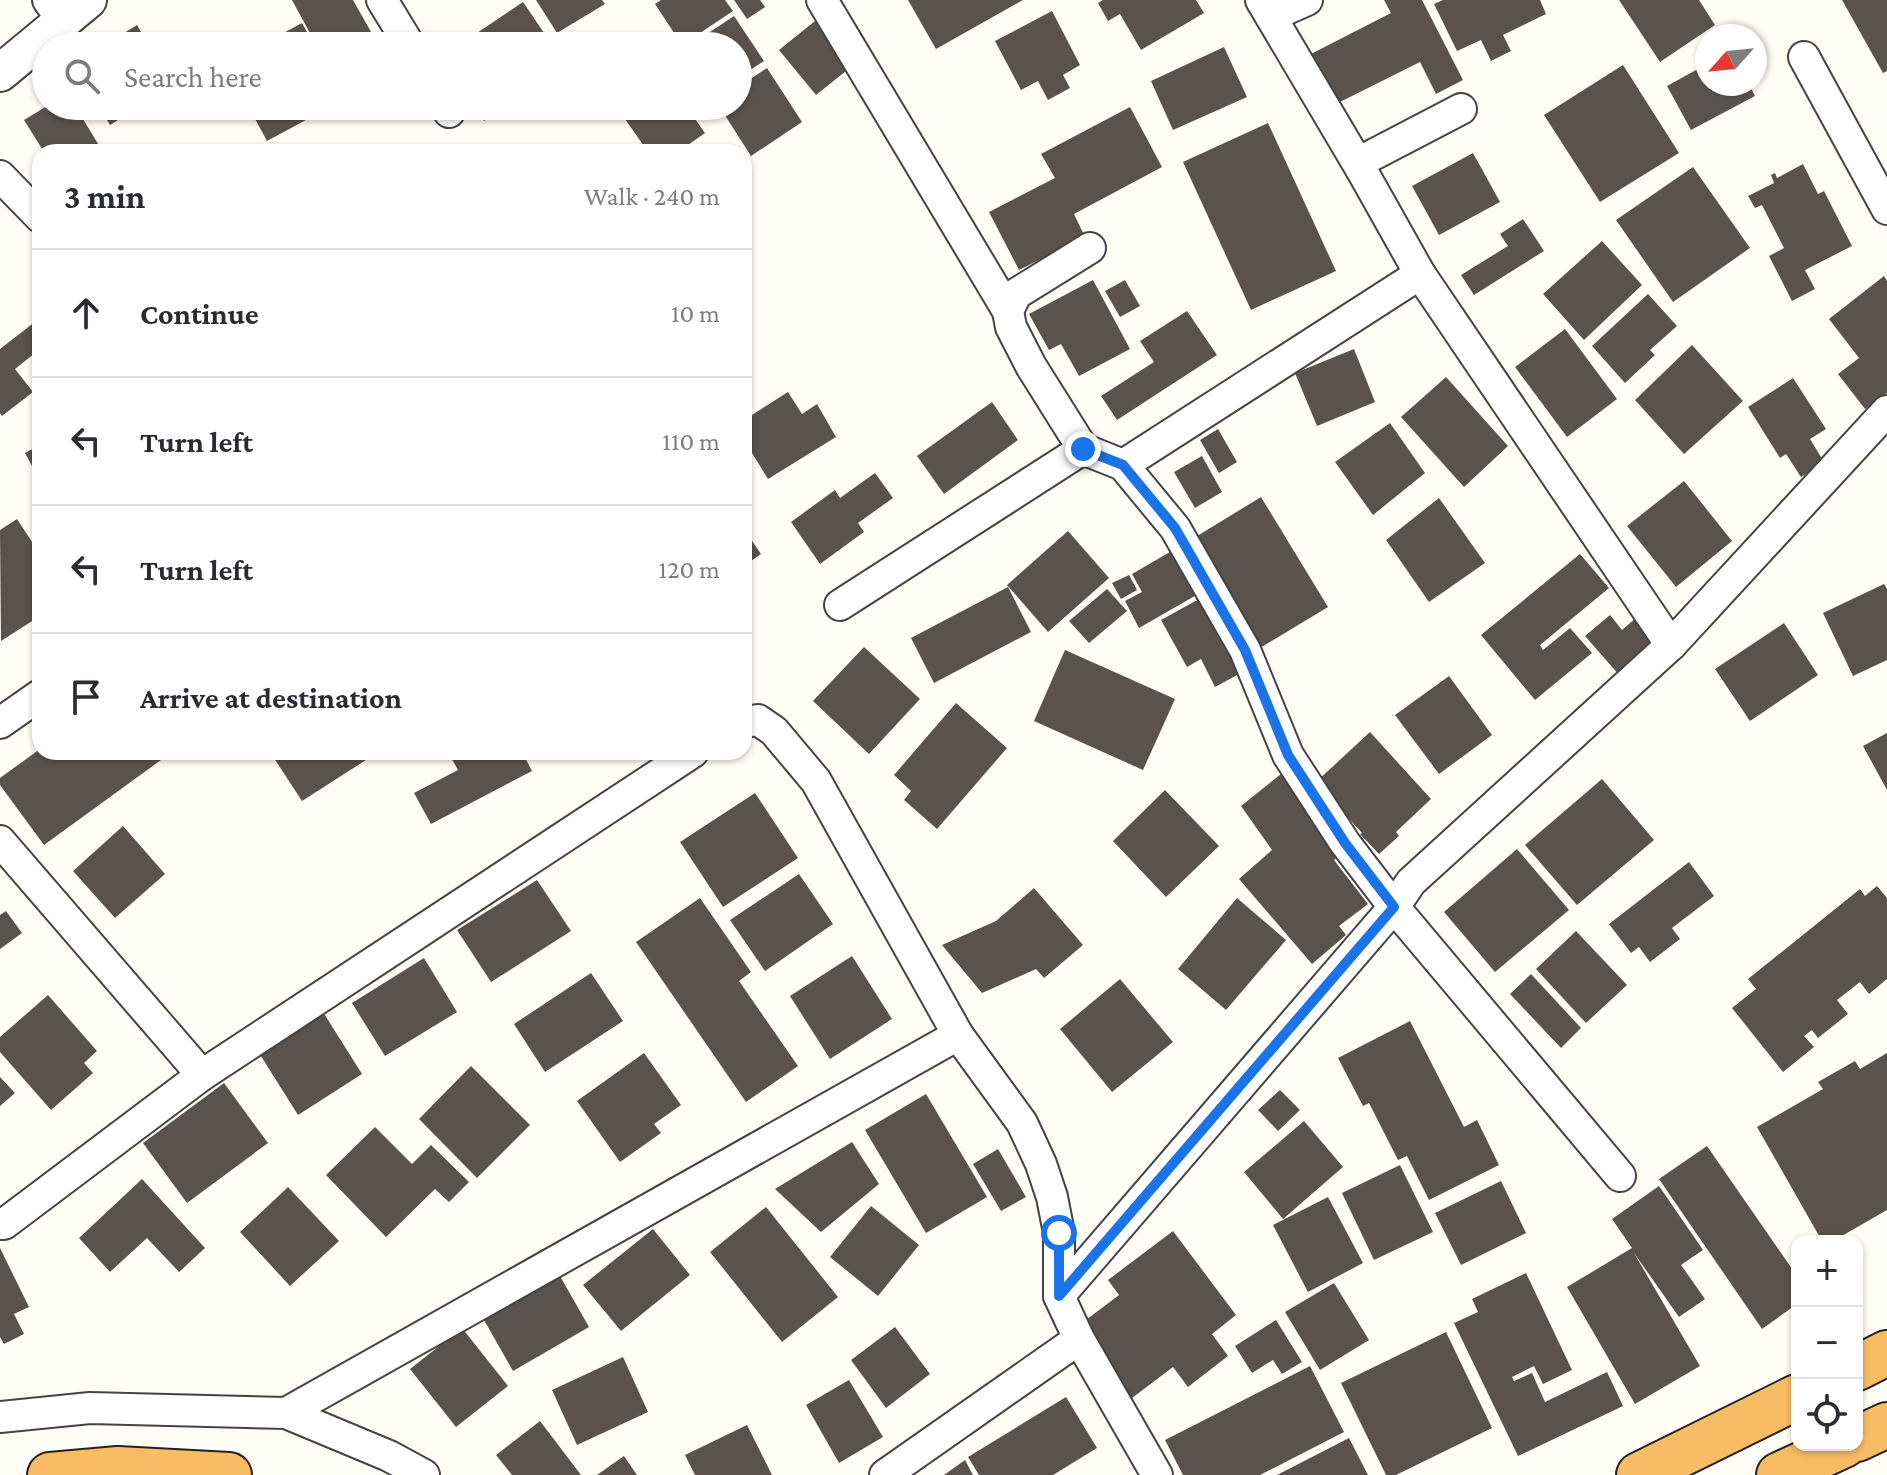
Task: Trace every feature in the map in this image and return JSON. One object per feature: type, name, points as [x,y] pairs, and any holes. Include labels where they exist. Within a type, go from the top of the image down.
[{"type":"highway","points":[[1863,1365],[1887,1353]]},
{"type":"highway","points":[[1639,1475],[1791,1400]]},
{"type":"highway","points":[[1863,1436],[1887,1425]]},
{"type":"highway","points":[[1779,1475],[1831,1451]]},
{"type":"highway","points":[[50,1475],[118,1469],[229,1475]]},
{"type":"street","points":[[382,0],[401,32]]},
{"type":"street","points":[[822,0],[1008,311],[1011,327],[1031,366],[1083,449],[1123,465],[1175,528],[1245,650],[1288,755],[1345,843],[1394,907],[1620,1176]]},
{"type":"street","points":[[1307,0],[1266,8],[1420,274],[1671,645]]},
{"type":"street","points":[[41,32],[66,7]]},
{"type":"street","points":[[0,73],[32,41]]},
{"type":"street","points":[[1804,57],[1887,209]]},
{"type":"street","points":[[1361,169],[1367,158],[1461,109]]},
{"type":"street","points":[[0,176],[32,209]]},
{"type":"street","points":[[1008,311],[1016,294],[1090,248]]},
{"type":"street","points":[[1123,465],[1420,274]]},
{"type":"street","points":[[1059,1296],[1394,907],[1411,882],[1671,645],[1887,411]]},
{"type":"street","points":[[840,605],[1083,449]]},
{"type":"street","points":[[0,723],[32,701]]},
{"type":"street","points":[[752,721],[758,720],[774,731],[816,781],[958,1035],[1022,1123],[1052,1197],[1059,1233],[1059,1296],[1079,1339],[1157,1475]]},
{"type":"street","points":[[0,1224],[202,1075],[681,760]]},
{"type":"street","points":[[0,841],[202,1075]]},
{"type":"street","points":[[286,1413],[958,1035]]},
{"type":"street","points":[[885,1475],[1079,1339]]},
{"type":"street","points":[[0,1417],[90,1408],[286,1413],[389,1456],[424,1475]]},
{"type":"building","points":[[292,0],[353,0],[371,32],[309,32]]},
{"type":"building","points":[[536,0],[602,0],[605,4],[559,32]]},
{"type":"building","points":[[661,0],[725,0],[733,11],[702,32],[673,32],[655,4]]},
{"type":"building","points":[[734,0],[760,0],[765,7],[747,19]]},
{"type":"building","points":[[908,0],[1023,0],[936,49]]},
{"type":"building","points":[[1103,0],[1196,0],[1204,13],[1141,50],[1120,14],[1108,21],[1098,3]]},
{"type":"building","points":[[1384,0],[1422,0],[1463,80],[1436,94],[1420,62],[1332,106],[1307,56],[1391,13]]},
{"type":"building","points":[[1443,0],[1540,0],[1546,14],[1503,35],[1511,51],[1491,61],[1481,40],[1457,51],[1434,4]]},
{"type":"building","points":[[1619,0],[1699,0],[1714,24],[1695,24],[1695,38],[1660,62]]},
{"type":"building","points":[[1842,0],[1887,0],[1887,71],[1883,73]]},
{"type":"building","points":[[523,2],[543,32],[478,32]]},
{"type":"building","points":[[1052,11],[1080,65],[1063,75],[1070,88],[1048,100],[1038,81],[1021,90],[995,41]]},
{"type":"building","points":[[734,16],[745,32],[710,32]]},
{"type":"building","points":[[815,21],[851,67],[816,95],[779,50]]},
{"type":"building","points":[[302,23],[307,32],[286,32]]},
{"type":"building","points":[[137,25],[141,32],[126,32]]},
{"type":"building","points":[[752,43],[764,61],[752,69]]},
{"type":"building","points":[[1224,47],[1247,97],[1173,130],[1151,81]]},
{"type":"building","points":[[1623,65],[1679,153],[1600,202],[1544,115]]},
{"type":"building","points":[[767,68],[802,122],[752,155],[752,144],[743,144],[728,120],[752,120],[752,78]]},
{"type":"building","points":[[1695,71],[1695,96],[1755,96],[1691,130],[1667,86]]},
{"type":"building","points":[[1130,107],[1162,167],[1074,214],[1085,237],[1019,270],[989,212],[1055,178],[1041,154]]},
{"type":"building","points":[[32,115],[32,120],[84,120],[98,144],[39,144],[24,120]]},
{"type":"building","points":[[256,120],[306,120],[267,141]]},
{"type":"building","points":[[626,120],[696,120],[705,133],[689,144],[642,144]]},
{"type":"building","points":[[1268,123],[1336,271],[1251,310],[1183,162]]},
{"type":"building","points":[[1473,153],[1500,202],[1439,235],[1412,186]]},
{"type":"building","points":[[1803,164],[1818,194],[1824,191],[1852,246],[1805,270],[1815,289],[1792,301],[1769,256],[1784,248],[1762,205],[1755,208],[1748,196],[1774,183],[1771,175],[1775,173],[1777,178]]},
{"type":"building","points":[[1693,167],[1750,248],[1673,302],[1616,220]]},
{"type":"building","points":[[1523,219],[1544,251],[1474,295],[1461,275],[1508,246],[1500,234]]},
{"type":"building","points":[[1602,241],[1642,285],[1584,340],[1543,294]]},
{"type":"building","points":[[1884,276],[1887,281],[1887,393],[1865,409],[1838,374],[1859,358],[1829,319]]},
{"type":"building","points":[[1093,280],[1130,349],[1079,376],[1061,344],[1049,350],[1029,314]]},
{"type":"building","points":[[1125,280],[1140,306],[1120,317],[1105,291]]},
{"type":"building","points":[[1648,294],[1677,326],[1650,350],[1655,355],[1625,383],[1592,346]]},
{"type":"building","points":[[1187,311],[1217,355],[1117,420],[1101,396],[1154,362],[1140,341]]},
{"type":"building","points":[[32,324],[32,355],[15,369],[32,393],[2,416],[0,413],[0,349]]},
{"type":"building","points":[[1565,329],[1617,399],[1567,437],[1515,367]]},
{"type":"building","points":[[1692,345],[1743,401],[1684,454],[1635,400]]},
{"type":"building","points":[[1354,349],[1375,402],[1317,426],[1295,373]]},
{"type":"building","points":[[1446,377],[1508,446],[1464,487],[1401,417]]},
{"type":"building","points":[[1793,378],[1826,429],[1810,439],[1824,462],[1801,477],[1786,454],[1780,458],[1748,407]]},
{"type":"building","points":[[788,392],[802,414],[817,404],[836,437],[768,479],[752,453],[752,415]]},
{"type":"building","points":[[992,402],[1018,440],[944,494],[917,456]]},
{"type":"building","points":[[1390,423],[1425,473],[1373,515],[1335,462]]},
{"type":"building","points":[[1218,429],[1237,462],[1219,473],[1200,440]]},
{"type":"building","points":[[32,449],[32,466],[25,453]]},
{"type":"building","points":[[1202,456],[1222,492],[1195,508],[1174,472]]},
{"type":"building","points":[[875,473],[893,498],[858,523],[864,532],[820,564],[791,522],[835,490],[840,498]]},
{"type":"building","points":[[1684,481],[1732,541],[1676,587],[1627,526]]},
{"type":"building","points":[[1261,497],[1328,607],[1255,651],[1189,541]]},
{"type":"building","points":[[1439,498],[1485,563],[1429,602],[1386,540]]},
{"type":"building","points":[[17,519],[32,542],[32,621],[1,641],[0,530]]},
{"type":"building","points":[[1068,531],[1109,578],[1048,632],[1007,585]]},
{"type":"building","points":[[752,541],[761,554],[752,560]]},
{"type":"building","points":[[1175,549],[1200,593],[1139,628],[1125,601],[1142,592],[1132,574]]},
{"type":"building","points":[[1580,554],[1609,588],[1540,645],[1543,650],[1570,628],[1592,653],[1535,700],[1481,635]]},
{"type":"building","points":[[1129,575],[1137,590],[1121,599],[1112,583]]},
{"type":"building","points":[[1884,584],[1887,589],[1887,660],[1853,676],[1823,613]]},
{"type":"building","points":[[1008,587],[1031,632],[934,683],[911,638]]},
{"type":"building","points":[[1107,589],[1127,611],[1089,643],[1069,621]]},
{"type":"building","points":[[1201,598],[1241,673],[1215,687],[1201,659],[1187,667],[1161,620]]},
{"type":"building","points":[[1610,615],[1622,630],[1637,617],[1658,643],[1620,676],[1585,636]]},
{"type":"building","points":[[1784,623],[1818,675],[1750,721],[1715,669]]},
{"type":"building","points":[[864,647],[920,699],[869,754],[813,701]]},
{"type":"building","points":[[1065,650],[1175,699],[1143,770],[1034,721]]},
{"type":"building","points":[[1449,676],[1492,735],[1439,774],[1395,715]]},
{"type":"building","points":[[956,703],[1007,748],[937,829],[904,800],[911,791],[894,775]]},
{"type":"building","points":[[1370,732],[1431,799],[1396,832],[1399,836],[1379,854],[1316,782]]},
{"type":"building","points":[[1887,733],[1887,790],[1863,746]]},
{"type":"building","points":[[32,755],[32,760],[161,760],[44,845],[0,785],[0,778]]},
{"type":"building","points":[[275,760],[366,760],[302,801]]},
{"type":"building","points":[[452,760],[526,760],[532,771],[431,824],[414,793],[458,770]]},
{"type":"building","points":[[1281,774],[1343,853],[1334,860],[1368,904],[1339,926],[1346,935],[1312,964],[1239,879],[1272,850],[1241,806]]},
{"type":"building","points":[[1602,779],[1654,840],[1577,905],[1525,845]]},
{"type":"building","points":[[1165,790],[1219,846],[1166,897],[1113,841]]},
{"type":"building","points":[[755,793],[798,858],[723,907],[680,842]]},
{"type":"building","points":[[123,826],[165,874],[115,918],[73,871]]},
{"type":"building","points":[[1517,849],[1569,910],[1495,972],[1444,912]]},
{"type":"building","points":[[1689,862],[1714,896],[1672,928],[1680,939],[1650,962],[1639,947],[1631,953],[1609,924]]},
{"type":"building","points":[[799,874],[833,924],[765,971],[730,920]]},
{"type":"building","points":[[537,880],[571,931],[491,982],[457,930]]},
{"type":"building","points":[[1877,886],[1887,898],[1887,979],[1869,994],[1860,982],[1837,1000],[1848,1014],[1818,1038],[1812,1030],[1804,1036],[1814,1047],[1783,1072],[1732,1008],[1756,989],[1748,979],[1860,889],[1865,896]]},
{"type":"building","points":[[1034,888],[1083,945],[1044,978],[1036,969],[982,993],[942,945],[996,921]]},
{"type":"building","points":[[700,898],[751,972],[739,981],[798,1066],[746,1102],[636,942]]},
{"type":"building","points":[[1237,898],[1286,940],[1226,1010],[1178,969]]},
{"type":"building","points":[[6,911],[22,933],[0,949],[0,915]]},
{"type":"building","points":[[1576,931],[1627,985],[1586,1023],[1536,969]]},
{"type":"building","points":[[852,956],[892,1019],[830,1059],[790,996]]},
{"type":"building","points":[[424,958],[457,1012],[385,1056],[352,1003]]},
{"type":"building","points":[[591,973],[623,1021],[545,1072],[514,1024]]},
{"type":"building","points":[[1531,974],[1581,1028],[1561,1048],[1510,994]]},
{"type":"building","points":[[1120,979],[1173,1042],[1112,1092],[1060,1029]]},
{"type":"building","points":[[48,995],[97,1051],[84,1063],[93,1073],[51,1110],[0,1052],[0,1037]]},
{"type":"building","points":[[323,1012],[362,1074],[298,1115],[259,1053]]},
{"type":"building","points":[[1410,1021],[1464,1127],[1477,1120],[1499,1165],[1429,1200],[1407,1156],[1398,1160],[1369,1103],[1363,1106],[1338,1058]]},
{"type":"building","points":[[644,1053],[681,1105],[654,1124],[661,1133],[620,1162],[577,1101]]},
{"type":"building","points":[[1887,1053],[1887,1210],[1843,1235],[1819,1235],[1757,1127],[1823,1089],[1818,1082],[1855,1061],[1860,1069]]},
{"type":"building","points":[[471,1066],[530,1125],[477,1178],[419,1119]]},
{"type":"building","points":[[0,1077],[15,1093],[0,1106]]},
{"type":"building","points":[[224,1083],[268,1143],[187,1203],[143,1143]]},
{"type":"building","points":[[1280,1090],[1300,1110],[1278,1131],[1258,1110]]},
{"type":"building","points":[[926,1094],[987,1197],[926,1233],[865,1130]]},
{"type":"building","points":[[1304,1121],[1343,1167],[1283,1219],[1244,1172]]},
{"type":"building","points":[[375,1127],[412,1164],[431,1145],[469,1182],[449,1202],[435,1189],[386,1237],[326,1175]]},
{"type":"building","points":[[852,1142],[879,1184],[821,1232],[775,1189]]},
{"type":"building","points":[[1707,1146],[1791,1267],[1791,1308],[1762,1329],[1659,1179]]},
{"type":"building","points":[[998,1149],[1026,1197],[1001,1211],[973,1164]]},
{"type":"building","points":[[1400,1165],[1433,1232],[1374,1260],[1342,1193]]},
{"type":"building","points":[[142,1179],[205,1248],[179,1272],[147,1238],[110,1272],[79,1238]]},
{"type":"building","points":[[1501,1181],[1526,1233],[1461,1265],[1435,1213]]},
{"type":"building","points":[[1659,1186],[1703,1250],[1681,1265],[1705,1299],[1679,1317],[1634,1253],[1700,1366],[1635,1404],[1567,1287],[1632,1248],[1612,1219]]},
{"type":"building","points":[[288,1187],[339,1241],[290,1286],[240,1232]]},
{"type":"building","points":[[1328,1197],[1363,1263],[1308,1292],[1273,1225]]},
{"type":"building","points":[[871,1206],[919,1245],[878,1296],[830,1257]]},
{"type":"building","points":[[766,1207],[838,1297],[782,1342],[710,1252]]},
{"type":"building","points":[[653,1229],[690,1275],[621,1331],[583,1285]]},
{"type":"building","points":[[1173,1231],[1236,1315],[1212,1334],[1228,1356],[1188,1387],[1173,1367],[1132,1398],[1078,1326],[1119,1295],[1108,1280]]},
{"type":"building","points":[[0,1248],[29,1307],[14,1314],[24,1334],[4,1344],[0,1337]]},
{"type":"building","points":[[1526,1273],[1572,1370],[1543,1384],[1534,1366],[1512,1377],[1514,1381],[1532,1373],[1545,1402],[1607,1372],[1623,1406],[1518,1456],[1454,1323],[1478,1312],[1472,1299]]},
{"type":"building","points":[[560,1276],[589,1327],[513,1371],[484,1320]]},
{"type":"building","points":[[1334,1283],[1369,1340],[1320,1370],[1285,1312]]},
{"type":"building","points":[[1276,1320],[1302,1362],[1282,1374],[1273,1360],[1252,1373],[1235,1346]]},
{"type":"building","points":[[895,1327],[930,1374],[886,1408],[851,1360]]},
{"type":"building","points":[[462,1328],[508,1386],[456,1427],[410,1369]]},
{"type":"building","points":[[1446,1332],[1492,1428],[1396,1475],[1386,1475],[1341,1383]]},
{"type":"building","points":[[623,1357],[648,1412],[577,1445],[552,1390]]},
{"type":"building","points":[[1310,1366],[1344,1432],[1260,1475],[1183,1475],[1165,1440]]},
{"type":"building","points":[[849,1380],[883,1437],[839,1463],[806,1405]]},
{"type":"building","points":[[1066,1397],[1097,1448],[1053,1475],[979,1475],[968,1457]]},
{"type":"building","points":[[540,1421],[581,1475],[512,1475],[496,1455]]},
{"type":"building","points":[[747,1425],[772,1475],[695,1475],[685,1455]]},
{"type":"building","points":[[1349,1438],[1368,1475],[1277,1475]]},
{"type":"building","points":[[624,1456],[637,1475],[597,1475]]},
{"type":"building","points":[[965,1460],[973,1475],[944,1475]]},
{"type":"route","points":[[1059,1233],[1059,1296],[1394,907],[1345,843],[1288,755],[1245,650],[1175,528],[1123,465],[1083,449]]}]
